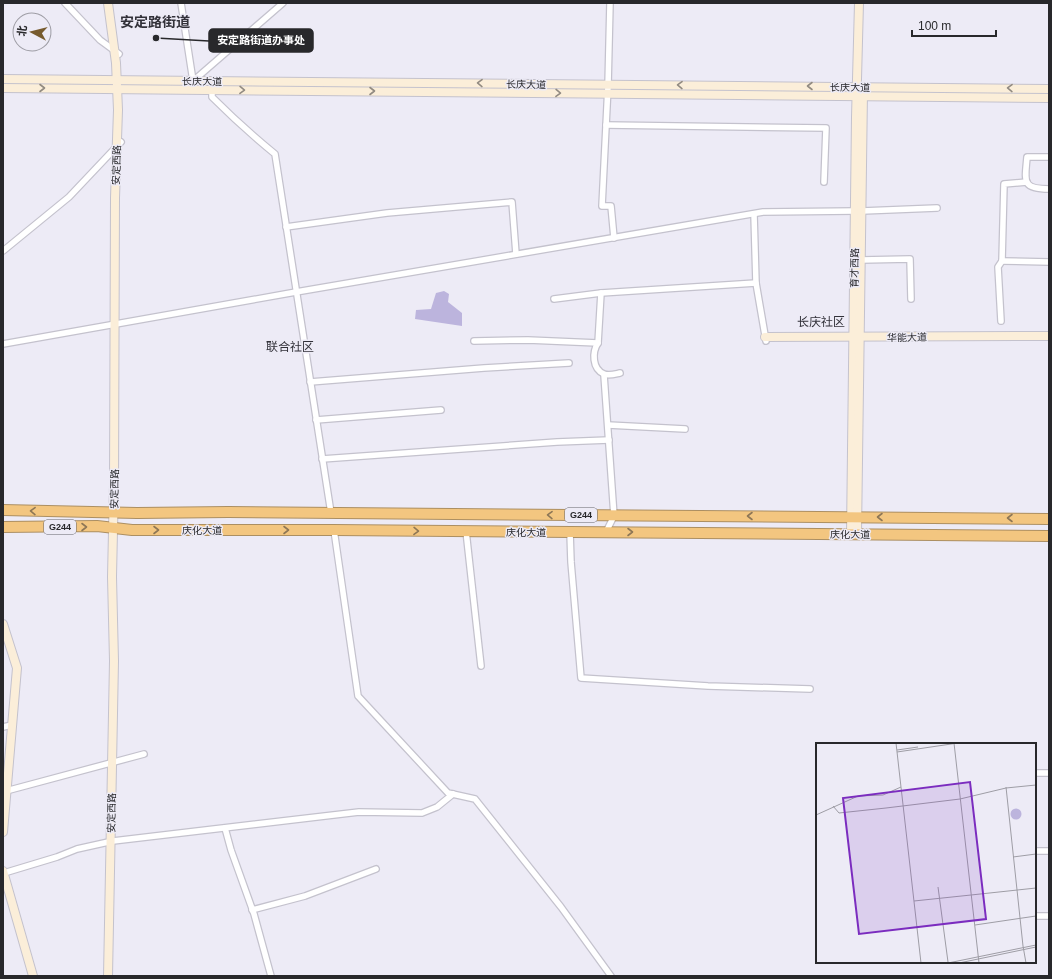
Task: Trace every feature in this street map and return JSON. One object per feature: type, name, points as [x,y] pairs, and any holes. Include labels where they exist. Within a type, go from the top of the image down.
[{"type":"highway","name":"庆化大道","points":[[3,510],[614,516],[1049,518]]},
{"type":"highway","name":"庆化大道","points":[[3,527],[97,526],[132,530],[334,530],[1049,536]]},
{"type":"main road","name":"安定西路","points":[[108,3],[117,53]]},
{"type":"main road","name":"安定西路","points":[[112,3],[120,89],[120,198],[115,528],[118,661],[114,761],[112,976]]},
{"type":"main road","name":"育才西路","points":[[854,534],[860,96],[859,3]]},
{"type":"main road","name":"育才西路","points":[[860,87],[864,3]]},
{"type":"main road","name":"长庆大道","points":[[3,79],[1049,89]]},
{"type":"main road","name":"长庆大道","points":[[3,88],[1049,98]]},
{"type":"main road","name":"育才西路","points":[[857,339],[861,260],[858,211]]},
{"type":"main road","name":"华能大道","points":[[857,339],[1049,336]]},
{"type":"main road","name":"华能大道","points":[[766,339],[1049,340]]},
{"type":"main road","points":[[3,624],[17,668],[5,779],[6,791],[3,832]]},
{"type":"main road","name":"安定西路","points":[[108,976],[113,841]]},
{"type":"main road","points":[[3,872],[6,892],[33,976]]},
{"type":"street","points":[[64,3],[100,40],[117,53]]},
{"type":"street","points":[[181,3],[193,81]]},
{"type":"street","points":[[193,81],[283,3]]},
{"type":"street","points":[[610,3],[608,94],[602,206],[611,206],[614,238]]},
{"type":"street","points":[[212,90],[212,97],[243,127],[275,154],[330,513]]},
{"type":"street","points":[[606,125],[826,128],[824,182]]},
{"type":"street","points":[[3,251],[69,196],[119,144]]},
{"type":"street","points":[[1049,157],[1027,157],[1026,178],[1027,182],[1035,189],[1049,189]]},
{"type":"street","points":[[1000,321],[998,267],[1002,261],[1004,184],[1027,182]]},
{"type":"street","points":[[286,227],[387,213],[512,202],[516,254]]},
{"type":"street","points":[[3,344],[764,212],[937,208]]},
{"type":"street","points":[[754,214],[756,283],[766,339]]},
{"type":"street","points":[[861,260],[910,258],[911,299]]},
{"type":"street","points":[[1002,261],[1049,262]]},
{"type":"street","points":[[554,299],[601,293],[756,283]]},
{"type":"street","points":[[601,293],[598,343],[594,348],[594,362],[596,367],[604,374],[620,374]]},
{"type":"street","points":[[474,341],[528,340],[598,343]]},
{"type":"street","points":[[310,382],[484,368],[570,363]]},
{"type":"street","points":[[604,374],[614,516],[606,532]]},
{"type":"street","points":[[316,420],[441,410]]},
{"type":"street","points":[[608,425],[685,429]]},
{"type":"street","points":[[322,459],[557,442],[609,440]]},
{"type":"street","points":[[334,530],[358,696],[448,792],[475,799],[561,907],[611,976]]},
{"type":"street","points":[[466,532],[481,666]]},
{"type":"street","points":[[570,532],[571,562],[581,678],[708,686],[810,689]]},
{"type":"street","points":[[3,727],[12,725]]},
{"type":"street","points":[[6,791],[144,754]]},
{"type":"street","points":[[1036,773],[1049,773]]},
{"type":"street","points":[[3,872],[56,857],[77,849],[113,841],[359,812],[383,811],[422,813],[437,807],[453,794]]},
{"type":"street","points":[[226,828],[231,850],[252,910],[271,976]]},
{"type":"street","points":[[1036,851],[1049,851]]},
{"type":"street","points":[[252,910],[305,896],[376,869]]},
{"type":"street","points":[[1036,916],[1049,916]]},
{"type":"shaded area","points":[[444,291],[449,294],[448,302],[462,313],[462,326],[415,319],[416,310],[431,309],[436,293]]},
{"type":"place","name":"安定路街道办事处","points":[[156,38]]},
{"type":"district","name":"安定路街道","points":[[155,22]]},
{"type":"district","name":"长庆社区","points":[[821,322]]},
{"type":"district","name":"联合社区","points":[[290,347]]}]
